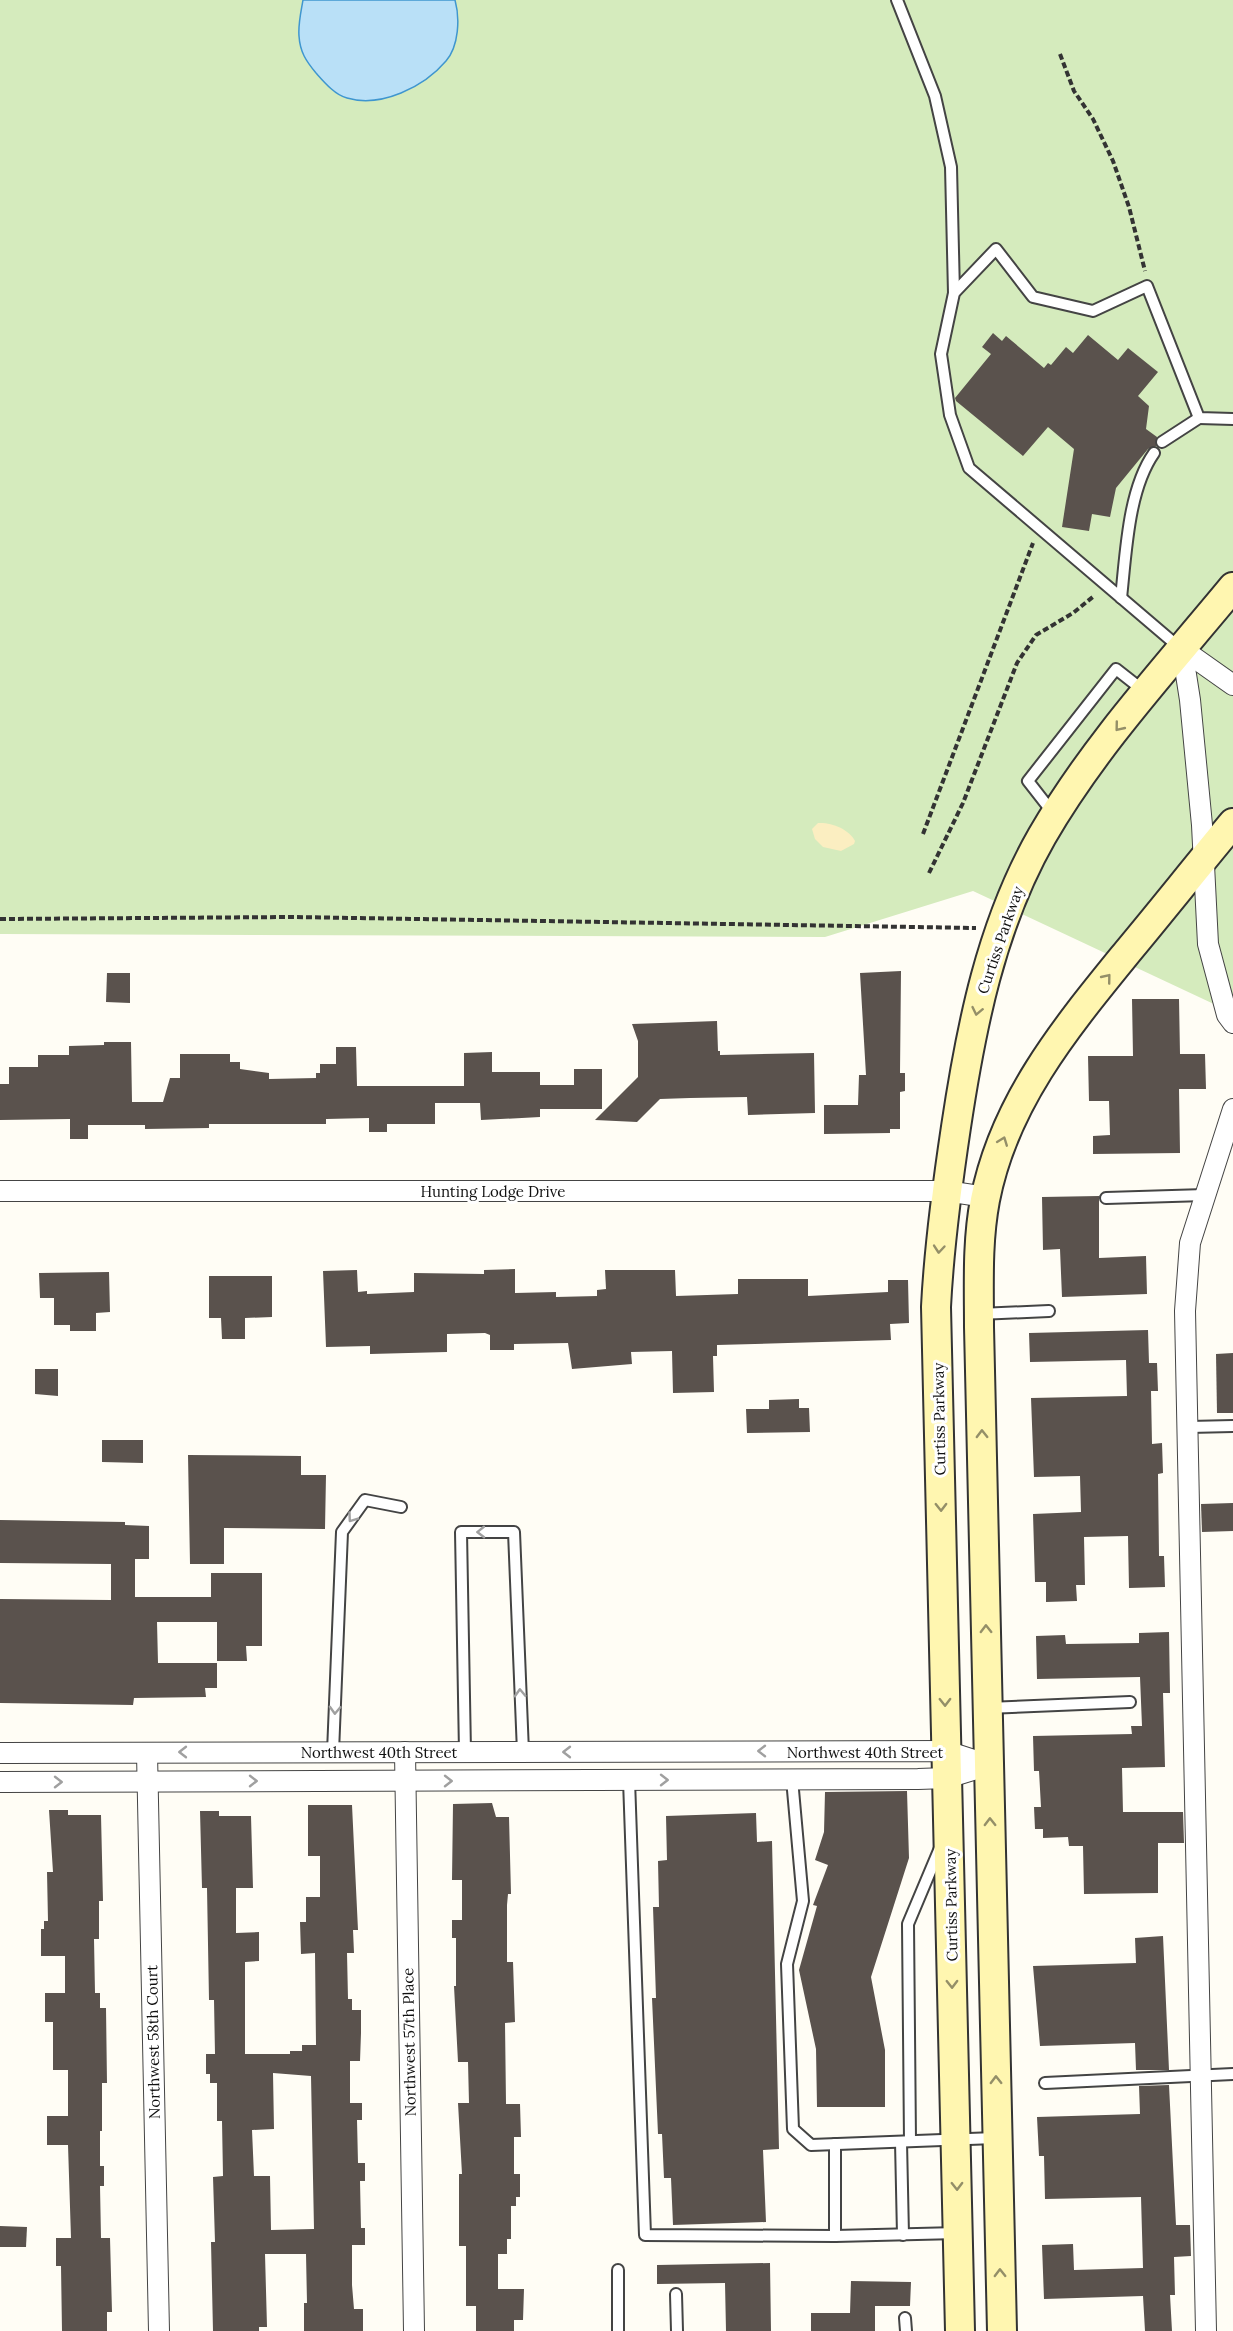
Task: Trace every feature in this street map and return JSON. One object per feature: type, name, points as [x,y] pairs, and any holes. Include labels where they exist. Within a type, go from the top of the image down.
[{"type":"main road","name":"Curtiss Parkway","points":[[960,2331],[936,1307],[939,1248],[965,1066],[982,986],[1023,871],[1055,816],[1146,693],[1227,599]]},
{"type":"main road","points":[[1002,2331],[987,1708],[979,1237],[986,1197],[1016,1108],[1039,1066],[1084,1006],[1233,823]]},
{"type":"street","points":[[1182,649],[1233,685]]},
{"type":"street","points":[[1182,649],[1191,711],[1204,859],[1208,944],[1227,1014],[1233,1023]]},
{"type":"street","points":[[1206,2331],[1185,1311],[1190,1243],[1233,1109]]},
{"type":"street","name":"Hunting Lodge Drive","points":[[0,1191],[946,1191],[986,1197]]},
{"type":"street","name":"Northwest 57th Place","points":[[405,1752],[414,2331]]},
{"type":"street","name":"Northwest 40th Street","points":[[0,1753],[523,1752],[989,1765]]},
{"type":"street","name":"Northwest 58th Court","points":[[147,1753],[159,2331]]},
{"type":"street","name":"Northwest 40th Street","points":[[0,1782],[792,1779],[947,1764],[989,1765]]},
{"type":"lane","points":[[897,0],[935,96],[951,167],[954,293],[941,354],[950,415],[969,468],[1182,649]]},
{"type":"lane","points":[[954,293],[996,249],[1033,297],[1092,311],[1147,286],[1199,418]]},
{"type":"lane","points":[[1162,442],[1199,418],[1233,419]]},
{"type":"lane","points":[[1121,597],[1129,532],[1142,470],[1154,453]]},
{"type":"lane","points":[[1055,816],[1028,781],[1116,669],[1146,693]]},
{"type":"lane","points":[[1107,1198],[1205,1196]]},
{"type":"lane","points":[[979,1314],[1049,1311]]},
{"type":"lane","points":[[1189,1427],[1233,1426]]},
{"type":"lane","points":[[333,1752],[342,1532],[365,1500],[400,1507]]},
{"type":"lane","points":[[465,1752],[461,1532],[514,1532],[523,1752]]},
{"type":"lane","points":[[987,1708],[1130,1702]]},
{"type":"lane","points":[[792,1779],[803,1902],[787,1964],[793,2129],[811,2145],[997,2138]]},
{"type":"lane","points":[[629,1780],[645,2235],[835,2236],[958,2233]]},
{"type":"lane","points":[[903,2235],[908,1924],[949,1828]]},
{"type":"lane","points":[[1045,2083],[1233,2074]]},
{"type":"lane","points":[[835,2144],[835,2236]]},
{"type":"lane","points":[[618,2270],[618,2331]]},
{"type":"lane","points":[[676,2294],[677,2331]]},
{"type":"lane","points":[[905,2318],[906,2331]]},
{"type":"path","points":[[1060,54],[1074,91],[1092,119],[1113,161],[1129,207],[1147,286]]},
{"type":"path","points":[[923,834],[1039,527]]},
{"type":"path","points":[[929,873],[963,803],[1017,663],[1036,635],[1073,613],[1107,585]]},
{"type":"path","points":[[0,919],[293,917],[1001,928]]},
{"type":"green space","points":[[0,0],[1233,0],[1233,1013],[973,891],[825,937],[0,934]]},
{"type":"sand","points":[[818,823],[834,825],[844,830],[855,841],[854,844],[841,851],[823,847],[815,839],[812,829]]},
{"type":"water","points":[[303,0],[455,0],[458,23],[454,48],[437,70],[414,87],[387,98],[360,100],[347,98],[326,84],[304,56],[299,32]]},
{"type":"building","points":[[993,333],[1002,341],[1006,336],[1044,368],[1048,363],[1051,365],[1066,347],[1073,353],[1088,335],[1118,360],[1128,348],[1158,372],[1138,396],[1149,406],[1146,429],[1157,437],[1156,446],[1148,449],[1116,488],[1110,517],[1092,514],[1089,531],[1062,527],[1074,449],[1048,427],[1023,456],[956,401],[955,398],[991,354],[982,347]]},
{"type":"building","points":[[901,971],[900,1073],[905,1073],[905,1091],[900,1092],[900,1129],[890,1129],[890,1133],[824,1134],[824,1105],[858,1105],[859,1075],[866,1075],[860,973]]},
{"type":"building","points":[[107,973],[130,973],[130,1003],[106,1002]]},
{"type":"building","points":[[1132,999],[1179,999],[1180,1054],[1205,1054],[1206,1089],[1179,1089],[1180,1153],[1093,1154],[1093,1136],[1110,1135],[1109,1101],[1089,1101],[1088,1056],[1133,1056]]},
{"type":"building","points":[[717,1021],[720,1055],[814,1053],[815,1113],[748,1115],[747,1097],[690,1098],[660,1099],[637,1122],[595,1120],[638,1077],[638,1041],[632,1024]]},
{"type":"building","points":[[104,1042],[131,1042],[132,1102],[163,1102],[170,1078],[180,1078],[180,1054],[230,1054],[230,1062],[240,1062],[240,1069],[269,1073],[269,1079],[316,1078],[316,1073],[320,1073],[320,1064],[336,1064],[336,1047],[356,1047],[357,1086],[464,1086],[464,1053],[492,1052],[492,1072],[540,1072],[540,1085],[574,1085],[574,1069],[602,1069],[602,1109],[540,1109],[540,1117],[481,1120],[480,1103],[435,1103],[435,1124],[387,1124],[387,1132],[369,1132],[369,1118],[326,1119],[326,1124],[209,1124],[209,1128],[145,1129],[145,1125],[88,1125],[88,1139],[70,1139],[70,1119],[0,1120],[0,1084],[9,1084],[9,1067],[38,1067],[38,1055],[69,1055],[69,1046],[104,1045]]},
{"type":"building","points":[[1099,1196],[1099,1258],[1146,1256],[1147,1294],[1062,1297],[1060,1249],[1043,1250],[1042,1197]]},
{"type":"building","points":[[515,1269],[515,1293],[556,1292],[556,1297],[597,1296],[597,1290],[606,1289],[605,1270],[675,1270],[676,1296],[738,1294],[738,1279],[808,1279],[808,1296],[888,1292],[888,1280],[908,1280],[909,1323],[890,1324],[891,1340],[717,1345],[717,1356],[713,1356],[714,1392],[673,1393],[672,1351],[631,1352],[632,1364],[572,1369],[568,1343],[514,1344],[514,1350],[490,1350],[490,1335],[485,1333],[447,1334],[447,1352],[370,1354],[370,1346],[326,1347],[323,1271],[357,1270],[358,1292],[367,1291],[367,1294],[414,1292],[414,1273],[484,1274],[484,1270]]},
{"type":"building","points":[[109,1272],[110,1312],[96,1313],[96,1331],[70,1331],[70,1325],[54,1325],[54,1298],[40,1298],[39,1273]]},
{"type":"building","points":[[209,1276],[272,1276],[272,1317],[245,1318],[245,1339],[222,1339],[221,1318],[209,1318]]},
{"type":"building","points":[[1148,1330],[1149,1363],[1157,1363],[1158,1391],[1151,1391],[1152,1444],[1162,1443],[1163,1473],[1158,1474],[1159,1556],[1164,1556],[1165,1587],[1129,1588],[1128,1536],[1084,1537],[1085,1585],[1076,1585],[1077,1601],[1046,1602],[1046,1582],[1035,1582],[1033,1514],[1081,1512],[1080,1476],[1034,1477],[1031,1398],[1127,1396],[1126,1360],[1030,1362],[1029,1333]]},
{"type":"building","points":[[1233,1353],[1233,1413],[1217,1413],[1216,1354]]},
{"type":"building","points":[[35,1369],[58,1369],[58,1396],[35,1394]]},
{"type":"building","points":[[799,1399],[799,1408],[809,1408],[810,1432],[747,1433],[746,1409],[769,1409],[769,1400]]},
{"type":"building","points":[[102,1440],[143,1440],[143,1463],[102,1462]]},
{"type":"building","points":[[188,1455],[301,1456],[301,1475],[326,1475],[325,1529],[224,1528],[224,1564],[190,1564]]},
{"type":"building","points":[[1233,1503],[1233,1531],[1202,1532],[1201,1504]]},
{"type":"building","points":[[0,1520],[125,1522],[125,1525],[149,1526],[149,1559],[135,1559],[135,1597],[211,1597],[211,1573],[262,1573],[262,1646],[246,1646],[247,1661],[217,1661],[217,1622],[157,1622],[158,1663],[217,1663],[217,1688],[205,1688],[206,1697],[134,1698],[133,1705],[0,1703],[0,1599],[111,1600],[111,1564],[0,1563]]},
{"type":"building","points":[[1169,1632],[1170,1693],[1163,1693],[1165,1767],[1122,1768],[1123,1812],[1183,1812],[1184,1843],[1158,1843],[1158,1893],[1084,1894],[1083,1846],[1069,1846],[1068,1837],[1043,1838],[1043,1829],[1035,1829],[1034,1807],[1041,1807],[1039,1771],[1034,1771],[1033,1736],[1132,1734],[1131,1726],[1142,1726],[1140,1677],[1037,1679],[1036,1636],[1065,1635],[1066,1644],[1139,1643],[1139,1633]]},
{"type":"building","points":[[907,1791],[909,1858],[871,1977],[885,2050],[885,2107],[817,2107],[816,2049],[799,1970],[817,1906],[813,1905],[828,1865],[815,1860],[824,1832],[825,1792]]},
{"type":"building","points":[[492,1803],[496,1817],[509,1817],[511,1894],[508,1894],[507,1905],[507,1962],[513,1962],[515,2022],[505,2023],[506,2104],[520,2104],[521,2137],[514,2137],[514,2174],[520,2174],[520,2197],[516,2197],[516,2206],[511,2206],[511,2239],[507,2239],[507,2254],[498,2254],[498,2289],[524,2289],[523,2320],[514,2320],[514,2331],[476,2331],[476,2306],[466,2306],[466,2246],[459,2246],[459,2174],[462,2174],[458,2103],[469,2103],[468,2062],[458,2062],[454,1986],[456,1986],[456,1938],[452,1938],[452,1920],[462,1920],[462,1880],[452,1880],[453,1804]]},
{"type":"building","points":[[308,1805],[352,1805],[358,1930],[353,1930],[354,1953],[347,1953],[348,1999],[352,1999],[352,2010],[361,2010],[361,2033],[360,2061],[350,2061],[350,2103],[362,2103],[362,2120],[357,2120],[358,2163],[365,2163],[365,2181],[360,2181],[361,2228],[365,2228],[365,2245],[352,2245],[352,2285],[354,2309],[363,2309],[363,2331],[304,2331],[304,2303],[307,2303],[306,2254],[265,2254],[267,2327],[259,2327],[259,2331],[213,2331],[211,2242],[215,2242],[213,2177],[223,2176],[222,2121],[217,2121],[217,2083],[210,2083],[210,2074],[206,2074],[206,2054],[215,2054],[214,2000],[209,2000],[207,1888],[202,1888],[200,1811],[219,1811],[219,1816],[251,1816],[253,1888],[236,1888],[236,1933],[259,1932],[259,1961],[245,1962],[245,2054],[290,2054],[290,2051],[302,2051],[302,2045],[316,2045],[315,1953],[301,1954],[300,1922],[306,1922],[306,1897],[320,1897],[320,1856],[308,1856]],"holes":[[[273,2073],[311,2076],[314,2229],[271,2230],[270,2176],[254,2176],[252,2130],[274,2129]]]},
{"type":"building","points":[[49,1810],[68,1810],[68,1815],[101,1815],[103,1901],[99,1901],[99,1939],[94,1939],[95,1993],[100,1993],[100,2008],[106,2008],[107,2083],[102,2083],[102,2131],[100,2131],[100,2166],[104,2166],[104,2186],[100,2186],[101,2238],[110,2238],[112,2312],[107,2312],[107,2331],[62,2331],[61,2266],[56,2266],[56,2238],[71,2238],[68,2145],[47,2145],[47,2116],[68,2116],[68,2070],[53,2070],[53,2022],[45,2022],[45,1993],[65,1993],[65,1956],[41,1956],[41,1929],[44,1929],[44,1921],[48,1921],[47,1872],[53,1872]]},
{"type":"building","points":[[756,1813],[757,1842],[772,1841],[779,2149],[763,2150],[766,2222],[673,2225],[671,2178],[664,2178],[662,2134],[658,2134],[652,1998],[656,1998],[653,1907],[659,1907],[658,1861],[667,1860],[666,1816]]},
{"type":"building","points":[[1163,1936],[1169,2070],[1136,2070],[1135,2043],[1040,2046],[1033,1966],[1136,1963],[1135,1938]]},
{"type":"building","points":[[1169,2085],[1176,2225],[1190,2225],[1191,2256],[1174,2257],[1175,2295],[1170,2295],[1172,2331],[1145,2331],[1143,2296],[1044,2299],[1042,2245],[1073,2244],[1074,2270],[1143,2268],[1141,2197],[1045,2199],[1044,2156],[1039,2156],[1037,2117],[1140,2114],[1139,2086]]},
{"type":"building","points":[[0,2226],[27,2227],[26,2247],[0,2247]]},
{"type":"building","points":[[770,2263],[771,2331],[726,2331],[725,2283],[657,2284],[657,2265]]},
{"type":"building","points":[[851,2281],[911,2282],[910,2306],[875,2306],[875,2331],[811,2331],[811,2313],[850,2313]]}]
